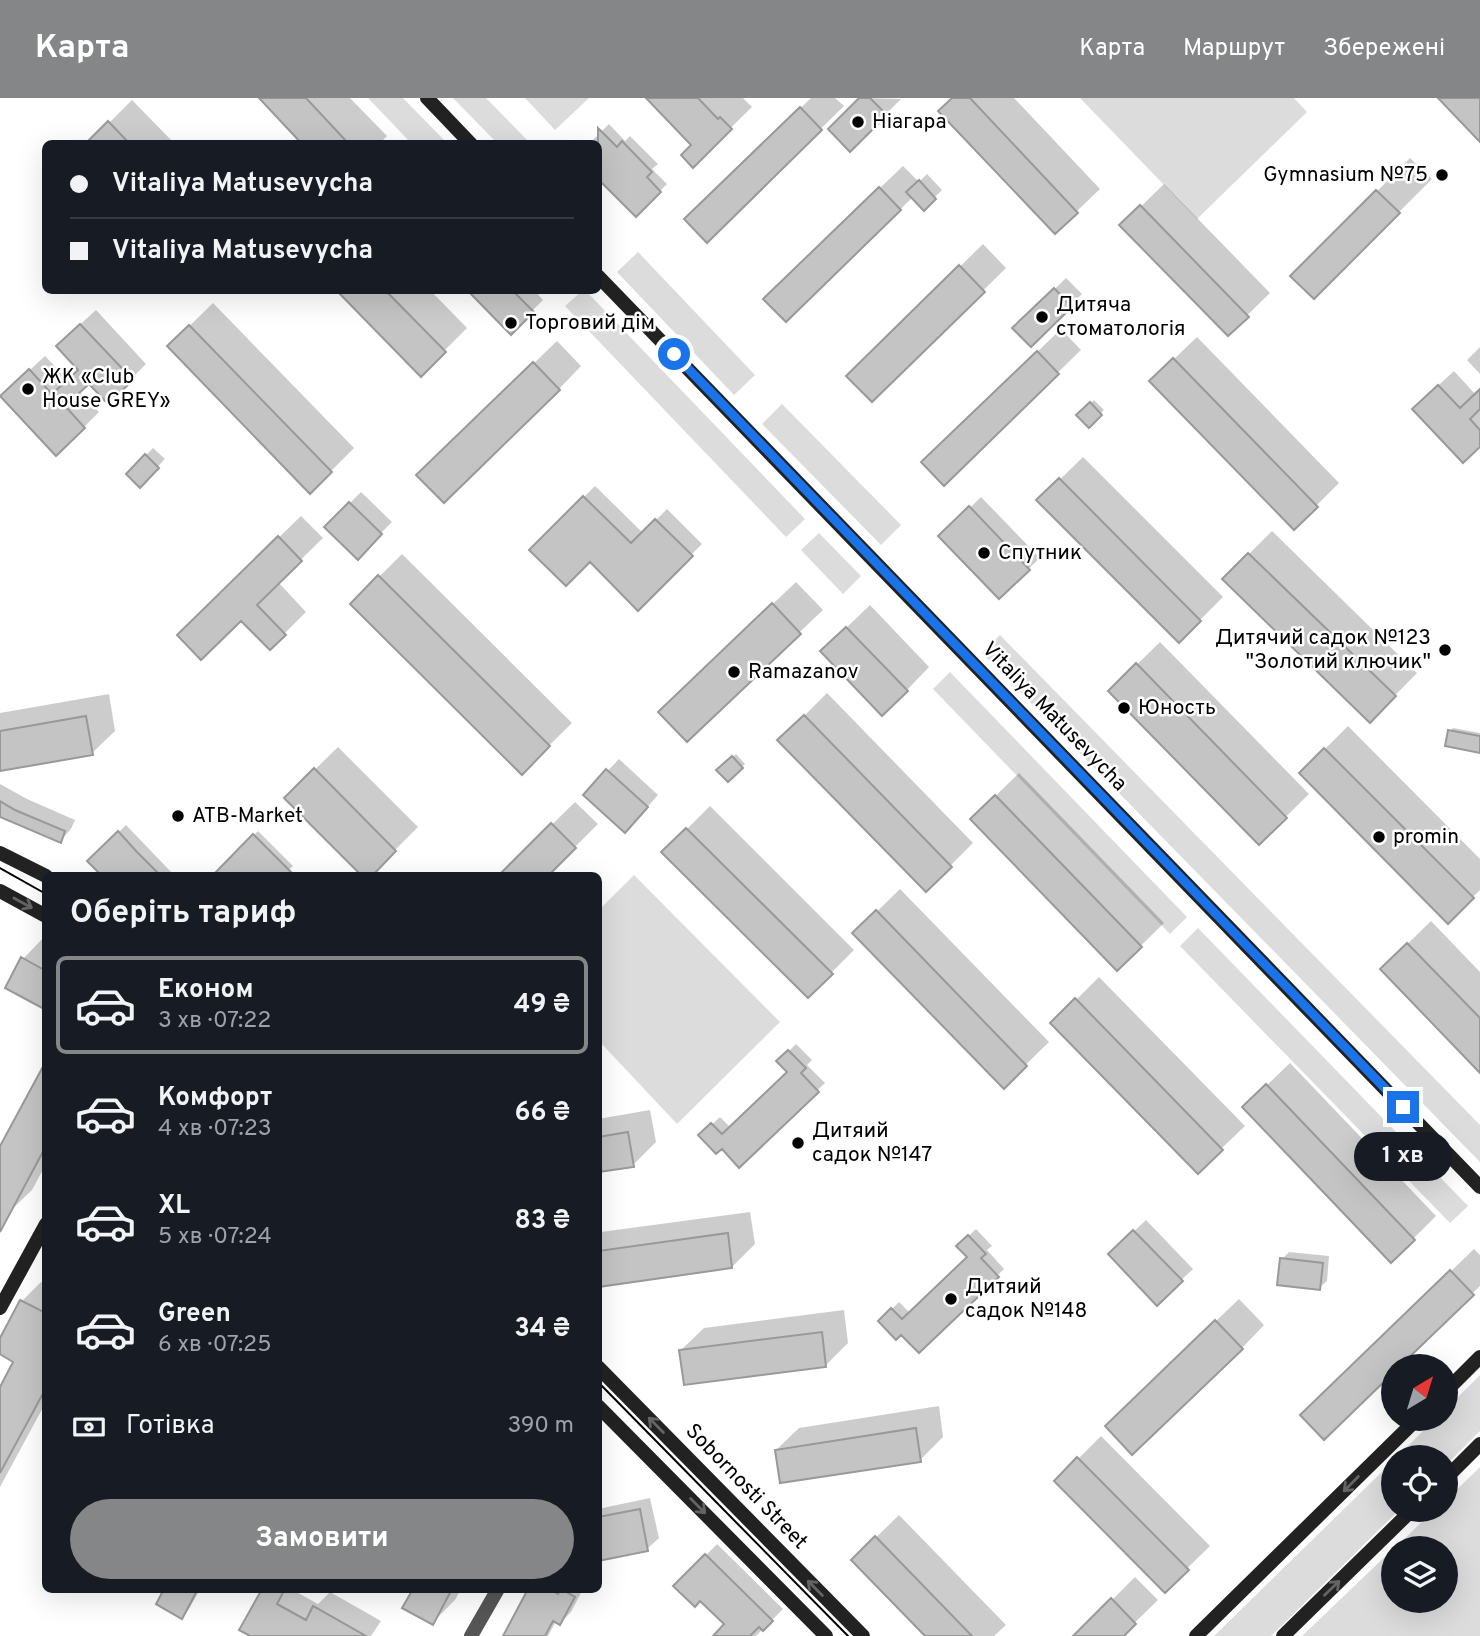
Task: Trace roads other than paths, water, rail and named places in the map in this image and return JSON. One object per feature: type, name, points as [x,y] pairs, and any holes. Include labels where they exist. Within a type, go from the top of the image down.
[{"type":"street","points":[[427,98],[467,140]]},
{"type":"street","name":"Vitaliya Matusevycha","points":[[602,280],[1480,1187]]},
{"type":"street","points":[[0,853],[42,874]]},
{"type":"street","points":[[0,891],[42,914]]},
{"type":"street","points":[[0,1308],[42,1231]]},
{"type":"street","points":[[1458,1379],[1480,1357]]},
{"type":"street","name":"Sobornosti Street","points":[[602,1371],[863,1636]]},
{"type":"street","points":[[602,1412],[826,1636]]},
{"type":"street","points":[[1196,1636],[1404,1432]]},
{"type":"street","points":[[1458,1466],[1480,1444]]},
{"type":"street","points":[[1283,1636],[1400,1522]]},
{"type":"street","points":[[471,1636],[496,1593]]},
{"type":"tram line","points":[[0,868],[42,892]]},
{"type":"tram line","points":[[602,1386],[848,1636]]},
{"type":"place","name":"Ніагара","points":[[858,122]]},
{"type":"place","name":"Gymnasium №75","points":[[1442,175]]},
{"type":"place","name":"Дитяча стоматологія","points":[[1042,317]]},
{"type":"place","name":"Торговий дім","points":[[511,323]]},
{"type":"place","name":"ЖК «Club House GREY»","points":[[28,389]]},
{"type":"place","name":"Спутник","points":[[984,553]]},
{"type":"place","name":"Дитячий садок №123 \"Золотий ключик\"","points":[[1445,650]]},
{"type":"place","name":"Ramazanov","points":[[734,672]]},
{"type":"place","name":"Юность","points":[[1124,708]]},
{"type":"place","name":"ATB-Market","points":[[178,816]]},
{"type":"place","name":"promin","points":[[1379,837]]},
{"type":"place","name":"Дитяий садок №147","points":[[798,1143]]},
{"type":"place","name":"Дитяий садок №148","points":[[951,1299]]}]
